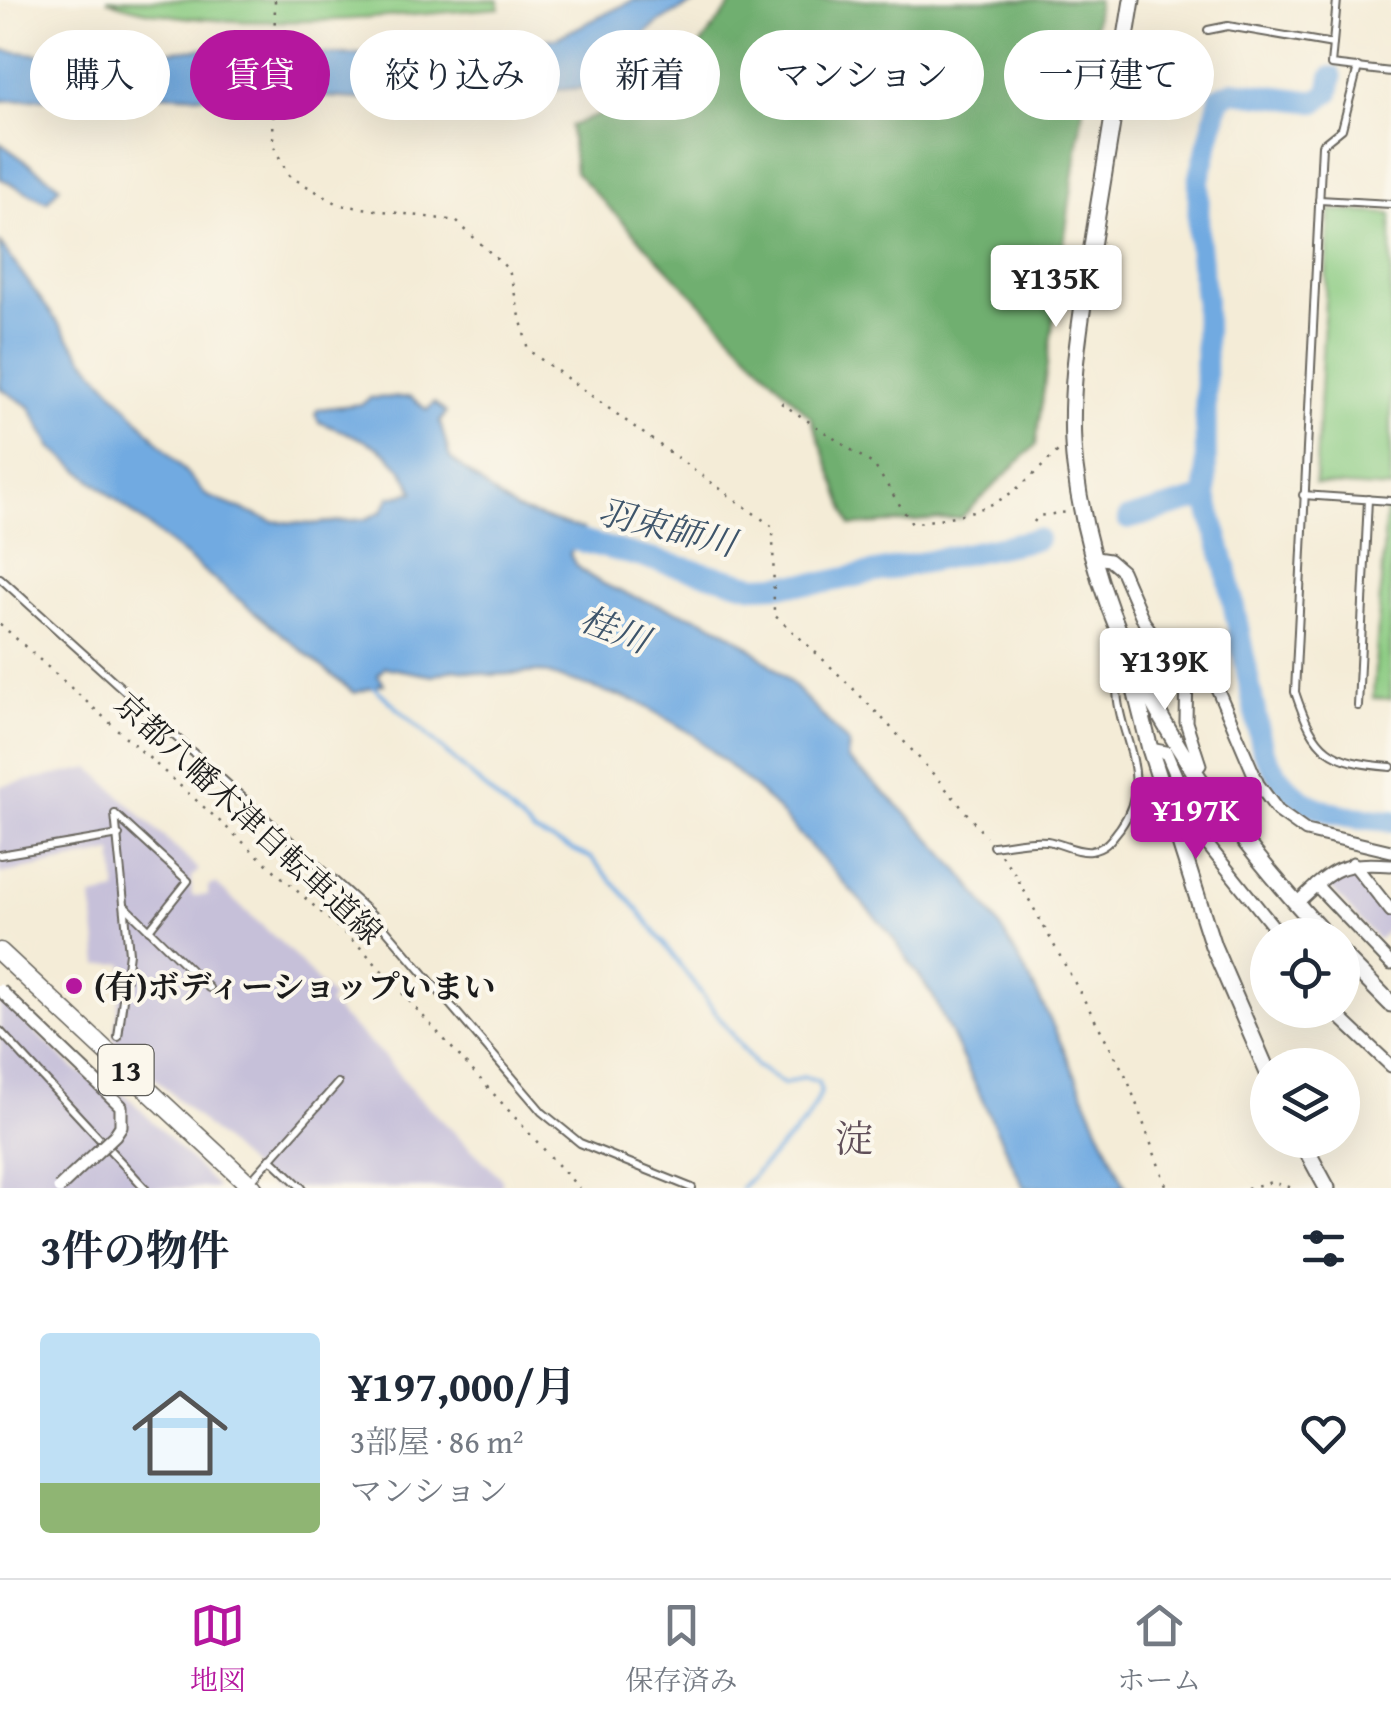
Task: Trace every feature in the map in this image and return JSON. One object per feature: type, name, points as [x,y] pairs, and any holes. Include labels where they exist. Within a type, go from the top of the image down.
[{"type":"main road","name":"13","points":[[0,952],[250,1186]]},
{"type":"street","points":[[1132,0],[1076,353],[1075,467],[1096,558],[1127,652],[1192,772],[1237,835],[1309,918]]},
{"type":"street","points":[[1096,558],[1117,564],[1144,622],[1186,669],[1204,674],[1218,688],[1258,784],[1278,811],[1306,830],[1391,852]]},
{"type":"street","points":[[1127,652],[1130,682],[1213,946],[1257,1048]]},
{"type":"street","points":[[1186,669],[1186,722],[1200,765],[1192,772]]},
{"type":"street","points":[[1150,749],[1166,752],[1203,839],[1266,918]]},
{"type":"street","points":[[1296,904],[1335,867],[1353,862],[1391,865]]},
{"type":"street","points":[[1353,862],[1391,911]]},
{"type":"street","points":[[1316,885],[1391,964]]},
{"type":"street","points":[[1360,972],[1391,1004]]},
{"type":"street","points":[[0,990],[121,1106],[121,1126],[115,1135],[59,1188]]},
{"type":"street","points":[[1351,1028],[1391,1066]]},
{"type":"street","points":[[1310,1158],[1327,1188]]},
{"type":"lane","points":[[1336,0],[1331,64],[1391,72]]},
{"type":"lane","points":[[1208,30],[1228,26],[1333,44]]},
{"type":"lane","points":[[1358,68],[1342,129],[1322,145],[1295,692],[1321,749],[1343,761],[1391,767]]},
{"type":"lane","points":[[1319,200],[1391,204]]},
{"type":"lane","points":[[1303,496],[1391,500]]},
{"type":"lane","points":[[1358,706],[1368,499]]},
{"type":"lane","points":[[0,578],[378,919],[542,1112],[580,1143],[692,1188]]},
{"type":"lane","points":[[993,846],[1046,841],[1088,852],[1107,846],[1134,809],[1139,784],[1116,699],[1119,667],[1127,652]]},
{"type":"lane","points":[[118,1037],[129,953],[116,814],[188,881],[149,930]]},
{"type":"lane","points":[[0,856],[119,835]]},
{"type":"lane","points":[[126,907],[209,988]]},
{"type":"lane","points":[[0,1031],[145,1188]]},
{"type":"lane","points":[[250,1186],[338,1083]]},
{"type":"lane","points":[[270,1158],[302,1188]]},
{"type":"path","points":[[275,0],[274,146],[289,176],[340,205],[456,221],[509,270],[528,350],[773,527],[774,615],[845,677],[928,764],[1015,874],[1128,1078],[1167,1188]]},
{"type":"path","points":[[781,403],[874,465],[912,524],[988,510],[1004,501],[1074,436]]},
{"type":"path","points":[[1034,522],[1038,516],[1064,513]]},
{"type":"path","name":"京都八幡木津自転車道線","points":[[0,624],[363,950],[579,1188]]},
{"type":"path","points":[[1248,1188],[1272,1182],[1293,1188]]},
{"type":"shaded area","points":[[91,768],[199,870],[191,878],[192,896],[208,895],[208,886],[216,884],[290,951],[332,998],[328,1004],[383,1055],[412,1091],[503,1180],[500,1188],[273,1188],[113,1039],[124,963],[99,965],[92,897],[117,892],[113,852],[0,874],[0,786]]},
{"type":"shaded area","points":[[1342,871],[1351,873],[1391,918],[1391,927],[1378,940],[1330,887]]},
{"type":"shaded area","points":[[0,999],[76,1070],[127,1096],[218,1188],[0,1188]]},
{"type":"green space","points":[[107,0],[498,0],[499,8],[354,19],[247,21],[149,12]]},
{"type":"green space","points":[[735,0],[1098,0],[1094,30],[1004,30],[1004,120],[1081,120],[1036,445],[961,518],[851,526],[811,418],[575,172],[570,126],[586,120],[720,120],[720,30],[712,30]]},
{"type":"green space","points":[[1330,210],[1391,214],[1391,489],[1315,484]]},
{"type":"green space","points":[[1386,510],[1391,510],[1391,699],[1373,698]]},
{"type":"water","points":[[634,0],[704,0],[674,13],[649,30],[580,30],[580,88],[560,90],[560,36]]},
{"type":"water","points":[[0,50],[30,54],[30,99],[0,101]]},
{"type":"water","points":[[190,50],[190,95],[170,95],[170,51]]},
{"type":"water","points":[[350,54],[350,98],[330,97],[330,55]]},
{"type":"water","points":[[0,143],[60,186],[47,202],[0,178]]},
{"type":"water","name":"桂川","points":[[0,243],[82,356],[207,496],[271,521],[310,524],[366,519],[382,511],[390,497],[414,492],[407,477],[376,446],[319,422],[315,414],[318,409],[362,404],[370,398],[411,397],[427,410],[434,403],[446,413],[440,422],[450,458],[517,510],[583,530],[570,554],[591,577],[629,595],[704,620],[763,658],[849,744],[847,759],[925,832],[992,915],[1048,1015],[1126,1188],[1024,1188],[933,996],[888,931],[767,799],[694,735],[638,702],[542,672],[492,675],[454,669],[433,676],[385,667],[378,675],[384,684],[354,693],[51,447],[30,407],[0,388]]},
{"type":"waterway","points":[[1332,77],[1329,92],[1316,102],[1233,91],[1220,97],[1199,180],[1198,235],[1205,300],[1206,497],[1226,567],[1263,752],[1275,772],[1301,799],[1332,812],[1391,821]]},
{"type":"waterway","points":[[1128,519],[1206,497]]},
{"type":"waterway","name":"羽束師川","points":[[549,533],[755,586],[822,583],[1037,539]]},
{"type":"waterway","points":[[371,684],[533,832],[591,858],[637,908],[756,1066],[784,1084],[804,1077],[818,1082],[821,1092],[807,1120],[741,1188]]},
{"type":"place","name":"(有)ボディーショップいまい","points":[[74,986]]},
{"type":"district","name":"淀","points":[[854,1138]]}]
